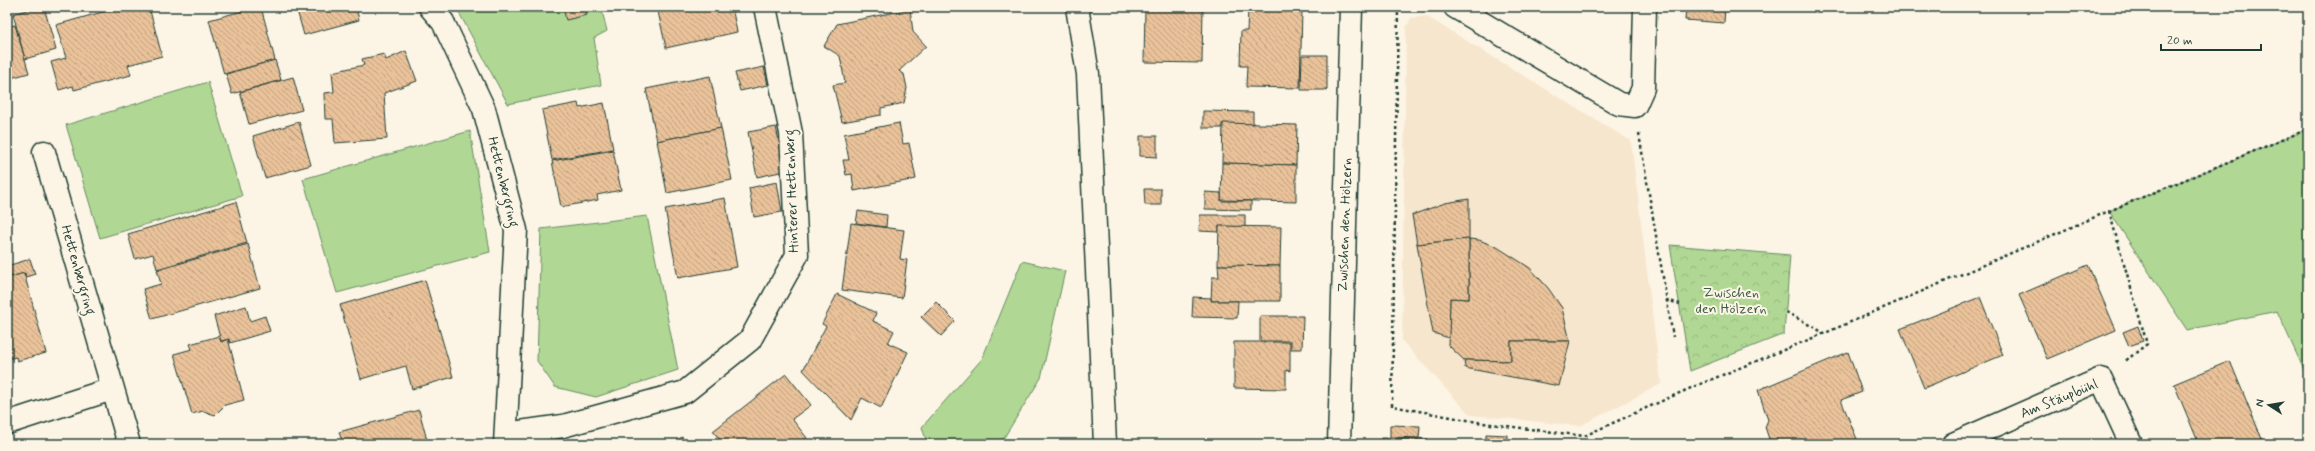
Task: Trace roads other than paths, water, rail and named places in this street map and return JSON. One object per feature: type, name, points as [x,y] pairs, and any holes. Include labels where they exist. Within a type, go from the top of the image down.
[{"type":"street","name":"Hettenbergring","points":[[430,7],[444,22],[484,110],[516,230],[506,439]]},
{"type":"street","name":"Hinterer Hettenberg","points":[[506,439],[563,426],[685,392],[750,340],[797,255],[791,133],[764,7]]},
{"type":"street","points":[[1077,7],[1088,74],[1105,444]]},
{"type":"street","name":"Zwischen den Hölzern","points":[[1340,444],[1351,7]]},
{"type":"street","points":[[1455,7],[1619,104],[1635,106],[1643,88],[1645,7]]},
{"type":"street","name":"Hettenbergring","points":[[44,152],[129,444]]},
{"type":"street","name":"Am Stäupbühl","points":[[1953,444],[2101,379],[2131,444]]},
{"type":"street","points":[[7,423],[112,389]]}]
